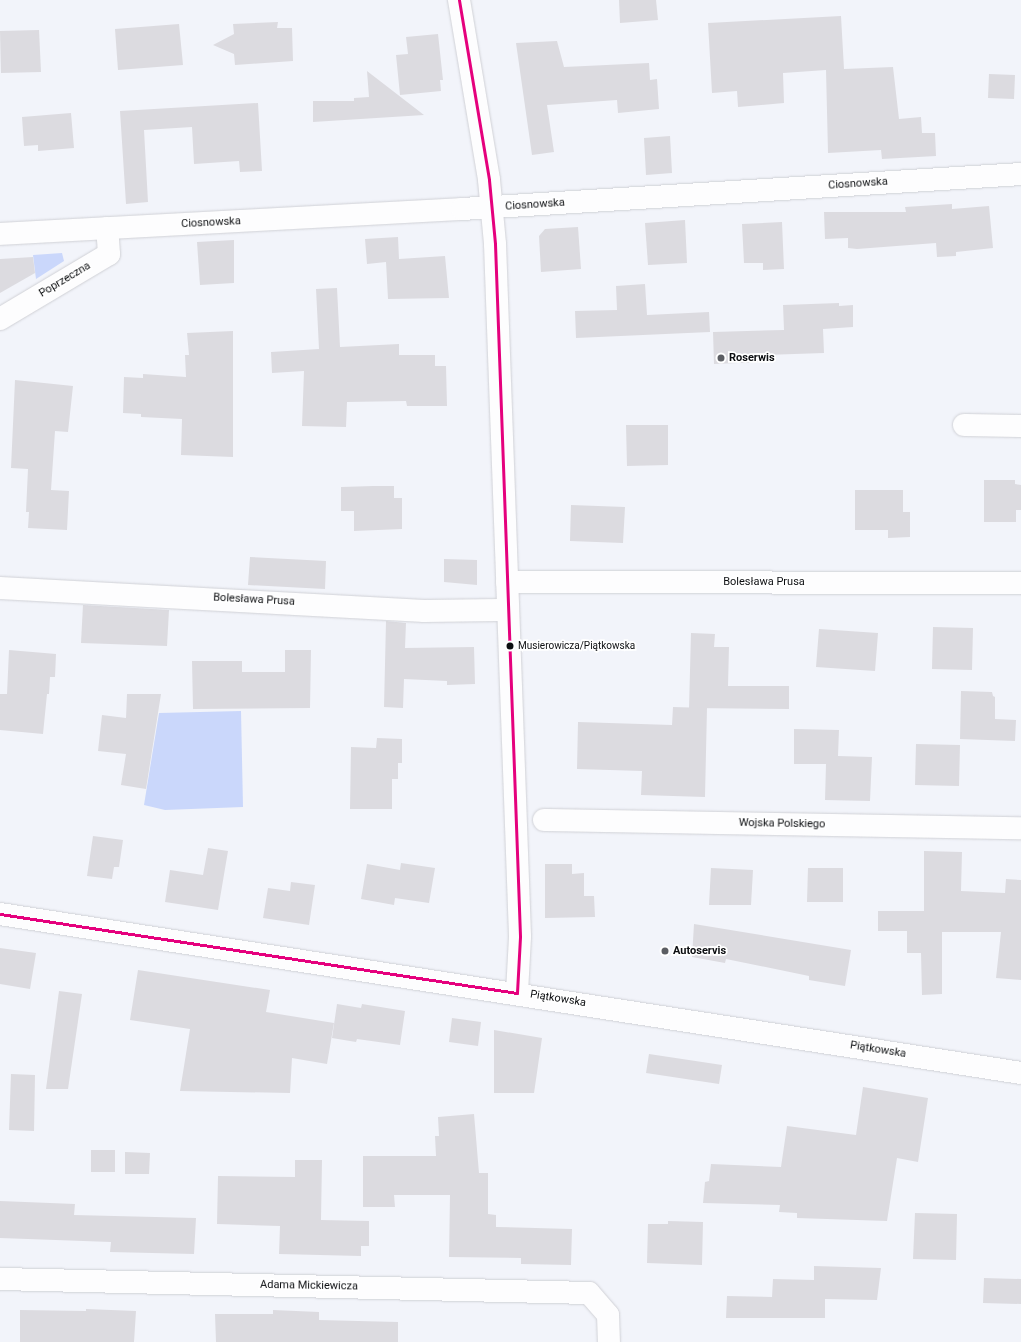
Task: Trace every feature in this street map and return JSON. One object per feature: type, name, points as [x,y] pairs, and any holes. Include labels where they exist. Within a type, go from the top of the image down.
[{"type":"street","points":[[459,0],[492,207],[520,937],[517,993]]},
{"type":"street","name":"Ciosnowska","points":[[0,234],[492,207],[1021,174]]},
{"type":"street","name":"Poprzeczna","points":[[0,319],[109,254],[107,228]]},
{"type":"street","points":[[964,425],[1021,426]]},
{"type":"street","name":"Bolesława Prusa","points":[[507,582],[1021,583]]},
{"type":"street","name":"Bolesława Prusa","points":[[0,588],[424,610],[508,610]]},
{"type":"street","name":"Wojska Polskiego","points":[[544,820],[1021,828]]},
{"type":"street","name":"Piątkowska","points":[[0,914],[517,993],[1021,1073]]},
{"type":"street","name":"Adama Mickiewicza","points":[[0,1279],[589,1293],[608,1315],[609,1342]]},
{"type":"shaded area","points":[[62,253],[64,261],[36,279],[33,255]]},
{"type":"shaded area","points":[[241,711],[243,807],[165,810],[144,805],[159,713]]},
{"type":"building","points":[[619,0],[656,0],[658,20],[620,23]]},
{"type":"building","points":[[841,16],[844,69],[893,67],[899,119],[921,117],[922,133],[935,133],[936,156],[882,159],[881,150],[828,153],[826,70],[783,73],[784,103],[738,107],[737,91],[712,93],[708,23]]},
{"type":"building","points":[[278,22],[277,28],[292,28],[293,61],[235,65],[234,54],[213,45],[234,34],[233,24]]},
{"type":"building","points":[[179,24],[183,65],[118,70],[115,29]]},
{"type":"building","points":[[39,30],[41,72],[1,73],[0,31]]},
{"type":"building","points":[[438,34],[443,80],[440,80],[441,91],[400,95],[396,55],[408,54],[406,37]]},
{"type":"building","points":[[557,41],[564,67],[649,63],[650,80],[657,79],[659,109],[618,113],[617,100],[547,105],[554,152],[532,155],[516,43]]},
{"type":"building","points":[[367,71],[424,115],[313,122],[313,101],[354,101],[354,98],[369,97]]},
{"type":"building","points":[[989,74],[1015,75],[1014,99],[988,98]]},
{"type":"building","points":[[258,103],[262,171],[240,172],[239,161],[194,164],[192,127],[144,130],[148,202],[126,204],[120,111]]},
{"type":"building","points":[[71,113],[74,148],[38,151],[38,145],[24,146],[22,117]]},
{"type":"building","points":[[670,136],[672,173],[646,175],[644,138]]},
{"type":"building","points":[[952,204],[952,209],[989,206],[993,248],[956,252],[956,256],[937,257],[936,243],[857,249],[848,248],[848,238],[825,239],[824,212],[906,212],[905,207]]},
{"type":"building","points":[[685,220],[687,263],[648,265],[645,223]]},
{"type":"building","points":[[782,222],[784,269],[763,270],[763,263],[744,263],[742,224]]},
{"type":"building","points":[[578,227],[581,269],[541,272],[539,236],[545,229]]},
{"type":"building","points":[[398,237],[399,259],[445,256],[449,298],[388,299],[386,262],[367,264],[365,239]]},
{"type":"building","points":[[234,240],[234,283],[200,285],[197,242]]},
{"type":"building","points":[[33,257],[35,273],[0,293],[0,259]]},
{"type":"building","points":[[645,284],[647,315],[709,312],[710,332],[576,338],[575,311],[617,310],[616,286]]},
{"type":"building","points":[[337,288],[340,347],[399,344],[399,355],[435,355],[435,366],[446,366],[447,406],[407,406],[406,401],[347,402],[346,427],[302,426],[304,371],[272,373],[271,352],[319,349],[316,289]]},
{"type":"building","points":[[839,303],[839,306],[853,305],[853,327],[823,329],[824,353],[765,355],[766,362],[714,364],[713,332],[784,330],[783,305]]},
{"type":"building","points":[[233,331],[233,457],[181,455],[182,419],[141,417],[141,414],[123,413],[124,377],[143,378],[143,374],[186,377],[185,355],[189,355],[187,333]]},
{"type":"building","points":[[15,380],[73,386],[68,432],[55,431],[51,490],[69,491],[67,530],[28,528],[29,512],[26,512],[28,469],[11,468]]},
{"type":"building","points":[[626,425],[668,425],[668,465],[627,466]]},
{"type":"building","points":[[984,480],[1015,480],[1015,484],[1021,485],[1021,510],[1016,510],[1016,522],[984,522]]},
{"type":"building","points":[[394,486],[394,498],[402,498],[402,529],[354,531],[354,511],[341,511],[341,487]]},
{"type":"building","points":[[855,490],[903,490],[903,512],[910,512],[910,537],[888,538],[888,530],[855,530]]},
{"type":"building","points":[[571,505],[625,507],[623,543],[570,541]]},
{"type":"building","points":[[250,557],[326,561],[325,589],[248,585]]},
{"type":"building","points":[[444,559],[477,560],[477,585],[444,582]]},
{"type":"building","points":[[83,605],[169,610],[167,646],[81,643]]},
{"type":"building","points":[[386,621],[406,623],[405,648],[474,647],[475,684],[447,685],[447,681],[404,679],[403,708],[384,707]]},
{"type":"building","points":[[933,627],[973,628],[972,670],[932,669]]},
{"type":"building","points":[[819,629],[878,633],[875,671],[816,667]]},
{"type":"building","points":[[691,633],[715,634],[714,647],[729,647],[728,686],[789,686],[789,709],[689,708]]},
{"type":"building","points":[[9,650],[56,654],[55,677],[50,677],[43,734],[0,730],[0,694],[7,694]]},
{"type":"building","points":[[285,650],[311,650],[310,708],[193,709],[192,661],[242,661],[242,672],[285,672]]},
{"type":"building","points":[[961,691],[992,692],[993,696],[995,697],[995,719],[1016,720],[1015,741],[960,739]]},
{"type":"building","points":[[127,694],[161,694],[146,789],[121,785],[126,754],[98,751],[102,715],[126,718]]},
{"type":"building","points":[[673,707],[707,708],[705,797],[641,795],[642,771],[577,769],[578,722],[672,725]]},
{"type":"building","points":[[794,729],[839,730],[838,756],[872,757],[870,801],[825,800],[826,764],[794,764]]},
{"type":"building","points":[[377,738],[402,739],[402,763],[398,763],[398,779],[392,779],[392,809],[350,809],[351,747],[376,748]]},
{"type":"building","points":[[916,744],[960,745],[959,786],[915,785]]},
{"type":"building","points":[[93,836],[123,840],[119,867],[114,867],[112,879],[87,876]]},
{"type":"building","points":[[208,848],[228,851],[218,910],[165,902],[170,870],[203,875]]},
{"type":"building","points":[[924,851],[962,852],[961,891],[1005,893],[1006,879],[1021,880],[1021,980],[996,978],[1001,932],[942,932],[942,994],[922,995],[921,953],[907,953],[907,931],[878,931],[878,911],[924,911]]},
{"type":"building","points":[[401,863],[435,868],[429,903],[395,898],[394,905],[361,899],[367,864],[400,870]]},
{"type":"building","points":[[545,864],[572,864],[572,874],[584,873],[584,896],[594,896],[595,917],[545,918]]},
{"type":"building","points":[[711,868],[753,870],[751,905],[709,905]]},
{"type":"building","points":[[808,868],[843,868],[843,902],[807,902]]},
{"type":"building","points":[[291,882],[315,885],[309,925],[263,918],[268,888],[290,891]]},
{"type":"building","points":[[694,924],[851,950],[845,986],[809,980],[809,976],[726,959],[725,963],[692,957]]},
{"type":"building","points":[[0,948],[36,953],[30,989],[0,984]]},
{"type":"building","points":[[138,970],[270,990],[266,1012],[334,1023],[327,1064],[292,1058],[290,1093],[180,1091],[190,1029],[130,1020]]},
{"type":"building","points":[[59,991],[82,994],[68,1089],[46,1089]]},
{"type":"building","points":[[337,1004],[361,1008],[362,1004],[405,1011],[400,1045],[357,1039],[356,1042],[332,1038]]},
{"type":"building","points":[[452,1018],[481,1022],[478,1046],[449,1042]]},
{"type":"building","points":[[494,1030],[542,1038],[534,1093],[494,1093]]},
{"type":"building","points":[[649,1054],[722,1065],[719,1084],[646,1073]]},
{"type":"building","points":[[11,1074],[35,1075],[34,1131],[9,1130]]},
{"type":"building","points":[[863,1087],[928,1098],[918,1162],[897,1158],[887,1221],[797,1218],[797,1213],[779,1212],[780,1205],[703,1203],[705,1182],[709,1181],[711,1164],[781,1167],[787,1126],[856,1135]]},
{"type":"building","points":[[474,1114],[479,1173],[488,1173],[488,1214],[496,1215],[496,1227],[572,1229],[571,1265],[521,1264],[521,1258],[449,1257],[450,1195],[394,1195],[395,1207],[363,1207],[363,1156],[436,1156],[435,1136],[439,1136],[438,1117]]},
{"type":"building","points":[[91,1150],[115,1150],[115,1172],[91,1172]]},
{"type":"building","points":[[125,1152],[150,1153],[149,1174],[125,1174]]},
{"type":"building","points":[[295,1160],[322,1160],[321,1220],[369,1221],[369,1246],[361,1246],[361,1256],[279,1254],[280,1226],[217,1224],[218,1176],[295,1177]]},
{"type":"building","points":[[0,1201],[75,1204],[74,1215],[196,1218],[194,1254],[110,1252],[111,1242],[0,1238]]},
{"type":"building","points":[[915,1213],[957,1214],[956,1260],[913,1259]]},
{"type":"building","points":[[668,1221],[703,1222],[702,1265],[647,1263],[648,1224],[668,1224]]},
{"type":"building","points":[[814,1266],[881,1268],[877,1300],[825,1299],[825,1318],[726,1318],[727,1296],[772,1297],[773,1279],[814,1280]]},
{"type":"building","points":[[984,1278],[1021,1279],[1021,1304],[983,1303]]},
{"type":"building","points":[[86,1309],[136,1311],[134,1342],[20,1342],[20,1310],[86,1311]]},
{"type":"building","points":[[273,1310],[319,1312],[319,1320],[398,1322],[398,1342],[216,1342],[215,1314],[273,1314]]},
{"type":"transit line","points":[[459,0],[489,180],[495,244],[520,937],[517,993]]},
{"type":"transit line","points":[[0,914],[517,993]]},
{"type":"place","name":"Roserwis","points":[[721,358]]},
{"type":"place","name":"Musierowicza/Piątkowska","points":[[510,646]]},
{"type":"place","name":"Autoservis","points":[[665,951]]}]
